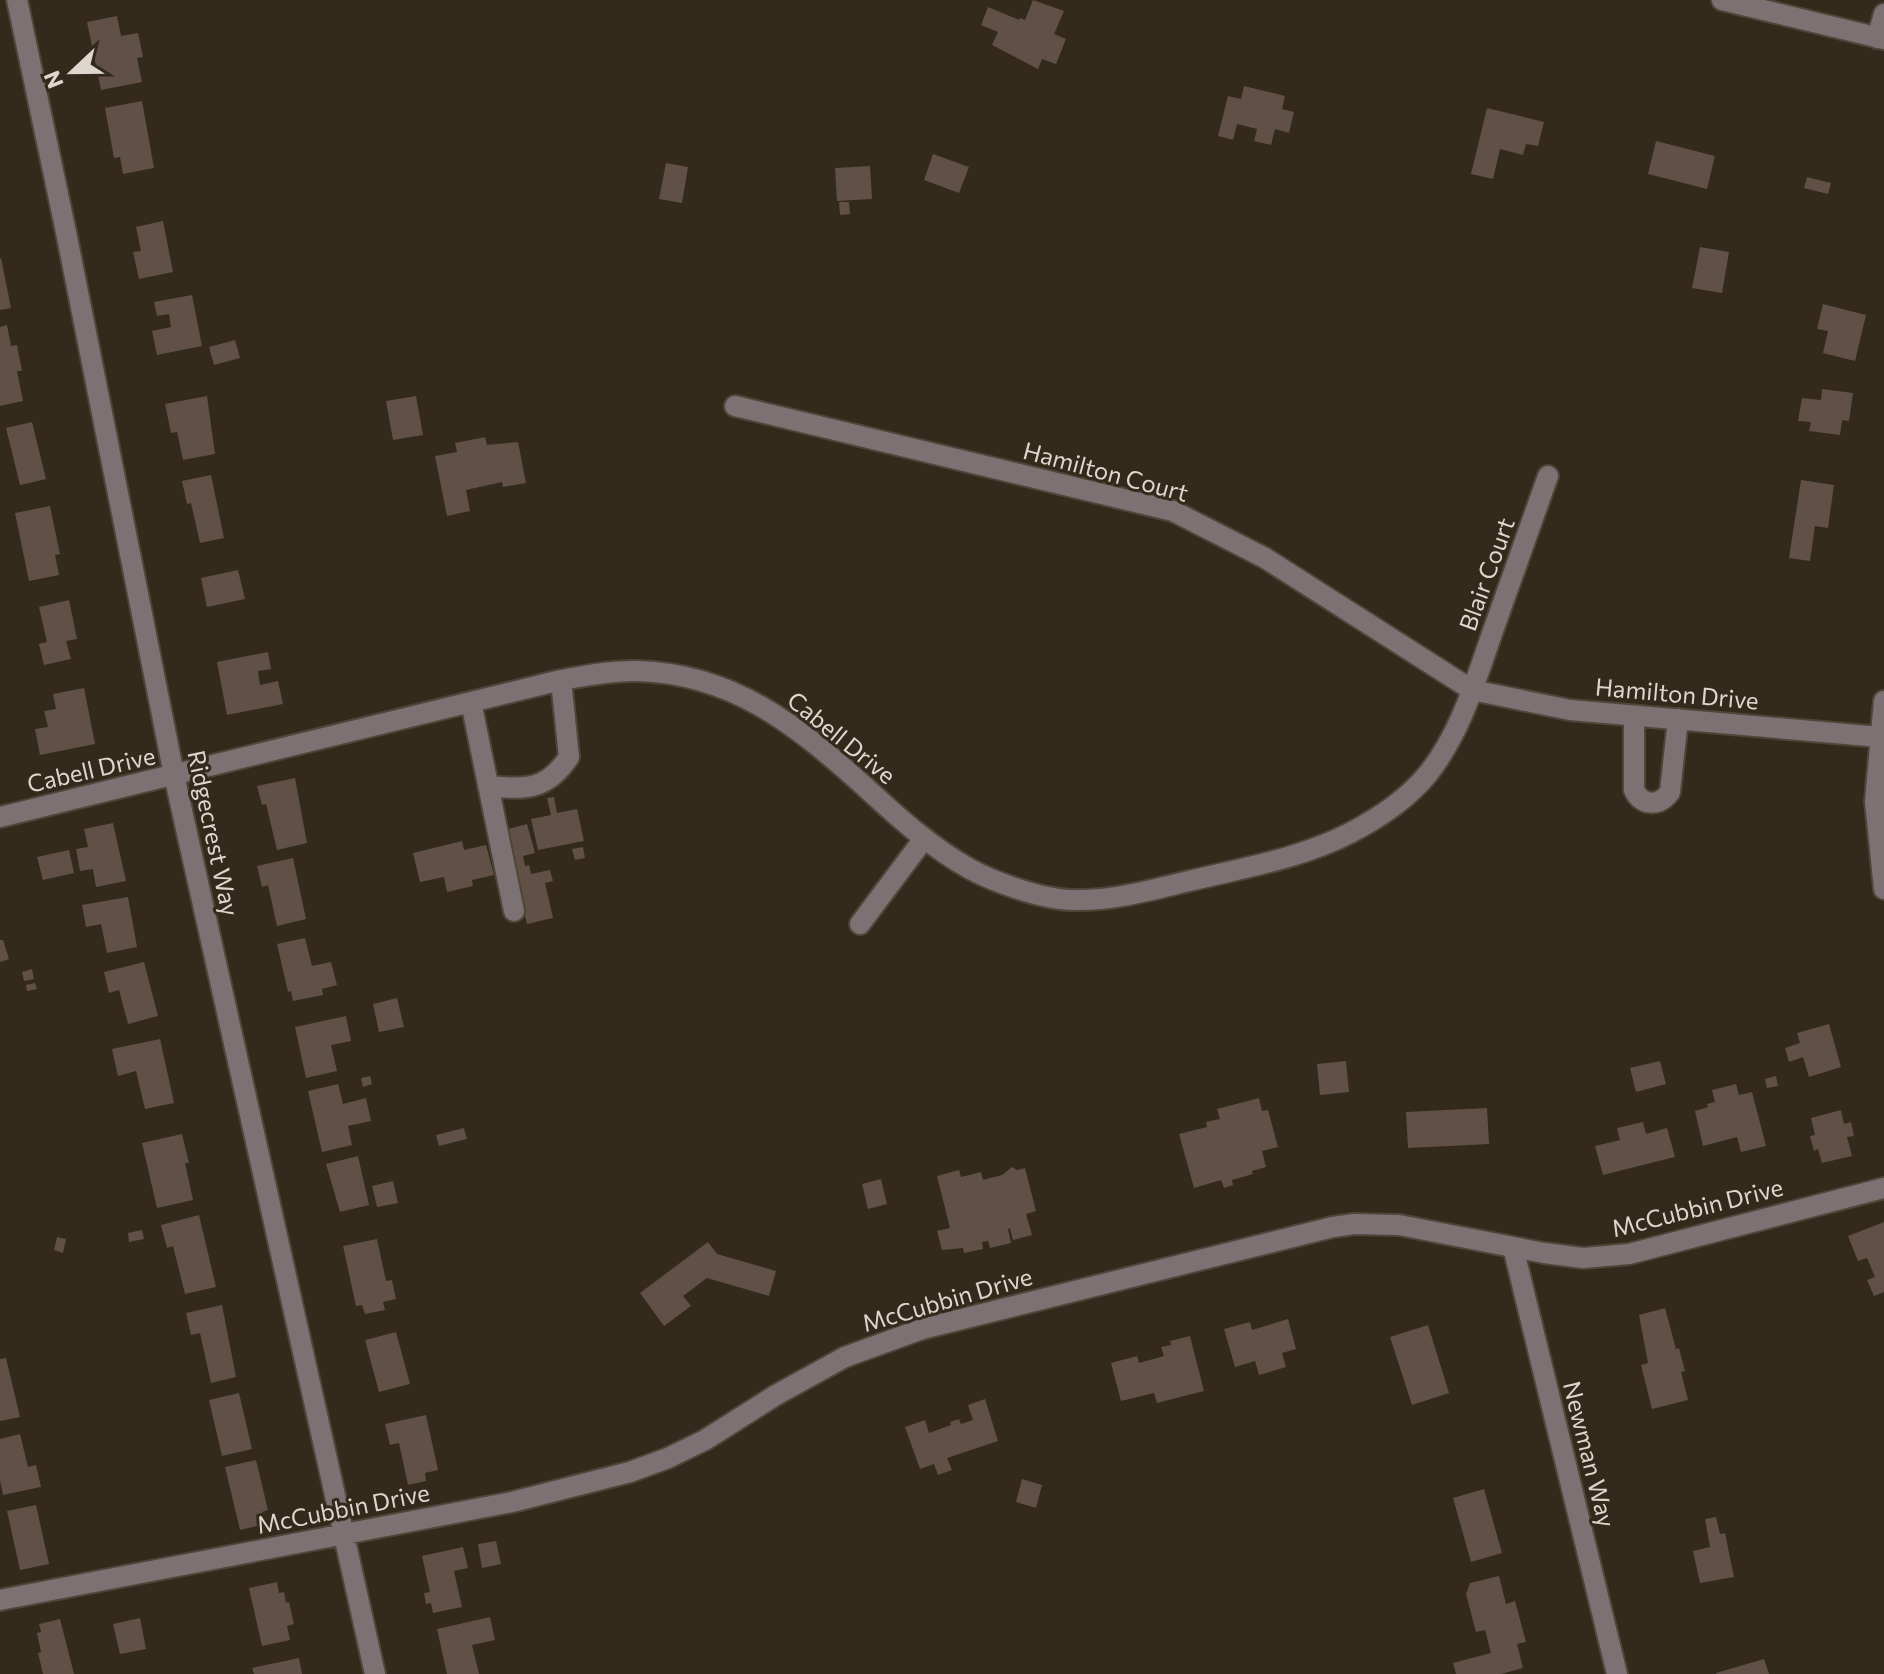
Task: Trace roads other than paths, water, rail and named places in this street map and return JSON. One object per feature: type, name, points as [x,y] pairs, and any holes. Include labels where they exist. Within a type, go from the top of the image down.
[{"type":"street","name":"Ridgecrest Way","points":[[17,0],[174,775],[375,1674]]},
{"type":"street","points":[[1722,0],[1881,39],[1884,14]]},
{"type":"street","name":"Hamilton Court","points":[[735,406],[1173,511],[1265,558],[1472,690]]},
{"type":"street","name":"Blair Court","points":[[1472,690],[1548,476]]},
{"type":"street","name":"Cabell Drive","points":[[0,817],[561,680],[638,671],[712,684],[745,697],[787,720],[923,840],[972,870],[1024,891],[1073,901],[1115,897],[1291,857],[1352,832],[1396,804],[1426,776],[1449,743],[1472,690]]},
{"type":"street","points":[[488,786],[514,789],[542,784],[557,775],[569,757],[561,680]]},
{"type":"street","name":"Hamilton Drive","points":[[1472,690],[1570,710],[1880,737]]},
{"type":"street","points":[[1884,701],[1875,801],[1884,889]]},
{"type":"street","points":[[471,702],[514,911]]},
{"type":"street","points":[[1634,716],[1634,790],[1641,800],[1653,804],[1666,798],[1670,792],[1678,719]]},
{"type":"street","points":[[860,924],[923,840]]},
{"type":"street","name":"McCubbin Drive","points":[[0,1600],[551,1494],[630,1472],[705,1440],[809,1376],[883,1342],[922,1329],[1282,1238],[1354,1224],[1387,1225],[1583,1258],[1629,1254],[1884,1188]]},
{"type":"street","name":"Newman Way","points":[[1513,1247],[1617,1674]]}]
